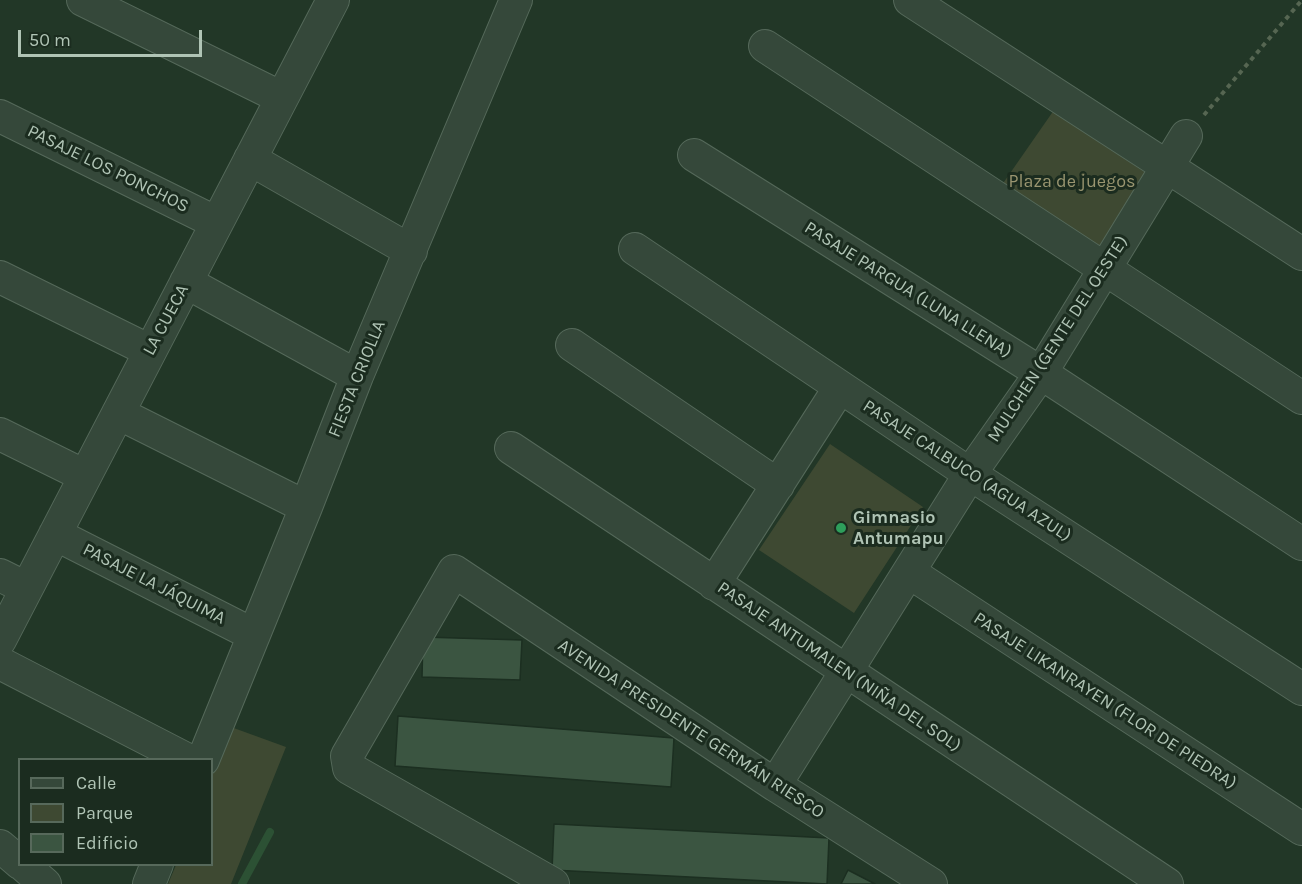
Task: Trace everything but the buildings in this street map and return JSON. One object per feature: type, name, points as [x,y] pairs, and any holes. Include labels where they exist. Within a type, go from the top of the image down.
[{"type":"street","points":[[83,0],[282,98]]},
{"type":"street","name":"LA CUECA","points":[[0,640],[13,582],[55,534],[333,0]]},
{"type":"street","name":"FIESTA CRIOLLA","points":[[202,758],[306,507],[357,376],[516,0]]},
{"type":"street","points":[[910,0],[1302,254]]},
{"type":"street","points":[[765,46],[1302,398]]},
{"type":"street","name":"PASAJE LOS PONCHOS","points":[[0,116],[217,222]]},
{"type":"street","name":"MULCHEN (GENTE DEL OESTE)","points":[[775,785],[970,474],[1041,373],[1186,136]]},
{"type":"street","name":"PASAJE PARGUA (LUNA LLENA)","points":[[694,155],[1041,373],[1302,544]]},
{"type":"street","points":[[250,159],[411,251]]},
{"type":"street","name":"PASAJE CALBUCO (AGUA AZUL)","points":[[635,249],[970,474],[1302,689]]},
{"type":"street","points":[[0,277],[150,351]]},
{"type":"street","points":[[186,282],[357,376]]},
{"type":"street","points":[[572,345],[778,485]]},
{"type":"street","points":[[714,584],[840,387]]},
{"type":"street","points":[[118,413],[306,507]]},
{"type":"street","points":[[0,434],[85,476]]},
{"type":"street","name":"PASAJE ANTUMALEN (NIÑA DEL SOL)","points":[[511,448],[1167,884]]},
{"type":"street","name":"PASAJE LA JÁQUIMA","points":[[55,534],[254,635]]},
{"type":"street","name":"AVENIDA PRESIDENTE GERMÁN RIESCO","points":[[553,884],[349,768],[347,756],[454,571],[775,785],[931,884]]},
{"type":"street","name":"PASAJE LIKANRAYEN (FLOR DE PIEDRA)","points":[[909,572],[1302,830]]},
{"type":"street","points":[[0,663],[186,758]]},
{"type":"street","points":[[0,846],[18,861]]},
{"type":"street","points":[[23,866],[45,884]]},
{"type":"street","points":[[149,884],[156,866]]},
{"type":"path","points":[[1186,136],[1302,0]]},
{"type":"green space","name":"Plaza de juegos","points":[[1054,110],[1146,173],[1097,259],[997,192]]},
{"type":"green space","name":"Gimnasio Antumapu","points":[[830,444],[923,507],[854,613],[759,550]]},
{"type":"green space","points":[[231,727],[286,747],[231,884],[168,884],[176,866],[213,866],[213,773]]},
{"type":"waterway","points":[[242,884],[270,832]]},
{"type":"place","name":"Gimnasio Antumapu","points":[[841,528]]}]
